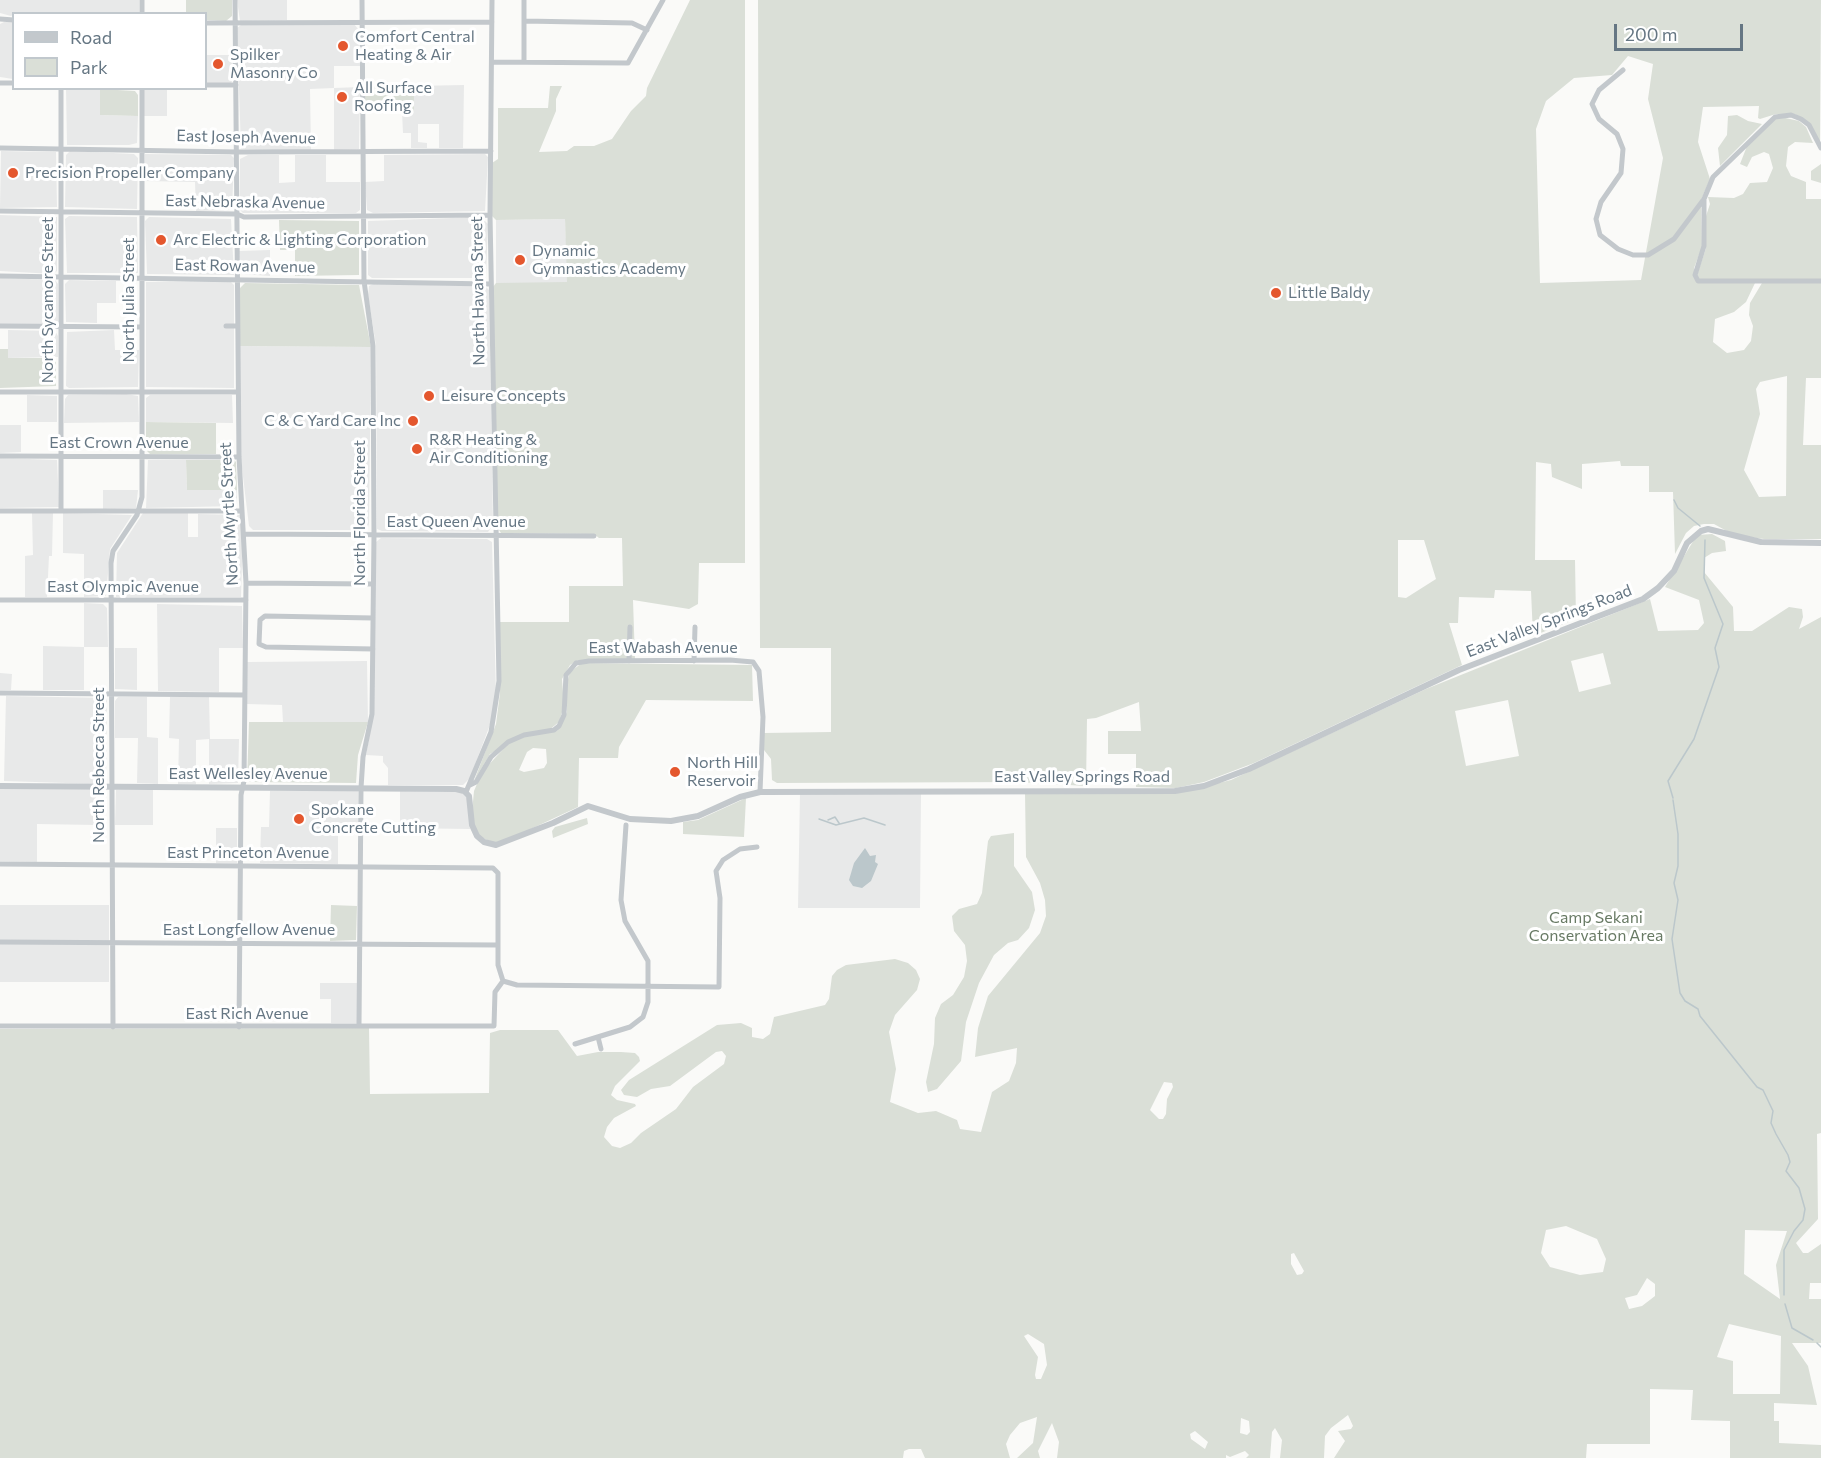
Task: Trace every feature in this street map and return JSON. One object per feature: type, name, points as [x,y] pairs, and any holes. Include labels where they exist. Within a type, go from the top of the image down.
[{"type":"street","name":"North Myrtle Street","points":[[235,0],[239,457],[246,583],[239,1027]]},
{"type":"street","name":"North Florida Street","points":[[359,1025],[361,788],[363,757],[372,714],[374,535],[373,346],[364,281],[362,0]]},
{"type":"street","name":"North Havana Street","points":[[466,792],[491,732],[498,693],[490,216],[492,0]]},
{"type":"street","points":[[524,0],[524,62]]},
{"type":"street","points":[[492,62],[624,64],[631,61],[663,0]]},
{"type":"street","points":[[524,21],[632,23],[647,30]]},
{"type":"street","points":[[207,23],[492,22]]},
{"type":"street","points":[[1623,70],[1599,90],[1592,104],[1599,119],[1620,139],[1624,157],[1621,173],[1598,208],[1596,219],[1600,236],[1617,249],[1633,255],[1656,252],[1680,233],[1704,199],[1713,177],[1775,117],[1791,115],[1801,119],[1809,125],[1821,148]]},
{"type":"street","points":[[207,85],[236,86]]},
{"type":"street","name":"North Sycamore Street","points":[[61,90],[62,511]]},
{"type":"street","name":"North Julia Street","points":[[139,511],[142,497],[143,457],[142,90]]},
{"type":"street","name":"East Joseph Avenue","points":[[0,148],[237,152],[491,151]]},
{"type":"street","points":[[1704,199],[1704,246],[1695,275],[1698,281],[1821,281]]},
{"type":"street","name":"East Nebraska Avenue","points":[[0,211],[237,214],[244,217],[490,216]]},
{"type":"street","name":"East Rowan Avenue","points":[[0,276],[491,284]]},
{"type":"street","points":[[0,326],[142,327]]},
{"type":"street","points":[[226,326],[237,326]]},
{"type":"street","points":[[0,392],[238,392]]},
{"type":"street","name":"East Crown Avenue","points":[[0,456],[239,457]]},
{"type":"street","points":[[0,511],[242,511]]},
{"type":"street","name":"North Rebecca Street","points":[[113,1027],[112,556],[139,511]]},
{"type":"street","name":"East Valley Springs Road","points":[[466,792],[470,798],[475,833],[484,842],[496,845],[553,824],[588,806],[630,819],[671,821],[698,816],[740,797],[760,792],[1175,791],[1204,786],[1249,769],[1459,670],[1643,599],[1658,588],[1674,571],[1687,543],[1701,531],[1708,529],[1761,542],[1821,543]]},
{"type":"street","name":"East Queen Avenue","points":[[245,534],[594,536]]},
{"type":"street","points":[[246,583],[373,584]]},
{"type":"street","name":"East Olympic Avenue","points":[[0,600],[111,602],[246,600]]},
{"type":"street","points":[[373,618],[265,616],[260,620],[259,644],[266,647],[373,649]]},
{"type":"street","points":[[629,661],[630,627]]},
{"type":"street","points":[[694,661],[695,627]]},
{"type":"street","name":"East Wabash Avenue","points":[[470,785],[475,783],[488,760],[503,746],[519,737],[549,731],[559,726],[564,715],[565,679],[571,667],[585,661],[737,660],[756,664],[760,674],[763,717],[760,792]]},
{"type":"street","points":[[0,693],[244,695]]},
{"type":"street","name":"East Wellesley Avenue","points":[[0,784],[456,789],[466,792]]},
{"type":"street","points":[[575,1044],[638,1023],[646,1010],[649,985],[648,961],[630,932],[622,910],[621,889],[626,825]]},
{"type":"street","points":[[498,945],[498,965],[503,981],[517,985],[719,987],[720,898],[716,871],[723,860],[740,849],[757,847]]},
{"type":"street","name":"East Princeton Avenue","points":[[0,864],[496,869],[498,945]]},
{"type":"street","name":"East Longfellow Avenue","points":[[0,942],[498,945]]},
{"type":"street","name":"East Rich Avenue","points":[[0,1026],[495,1026],[495,992],[503,981]]},
{"type":"street","points":[[598,1037],[601,1049]]},
{"type":"shaded area","points":[[0,0],[139,0],[139,12],[12,12],[11,16],[0,13]]},
{"type":"shaded area","points":[[237,0],[287,0],[287,20],[240,21]]},
{"type":"shaded area","points":[[12,22],[12,79],[0,77],[0,24]]},
{"type":"shaded area","points":[[354,24],[359,30],[360,66],[334,66],[334,88],[310,89],[311,151],[241,149],[237,28],[241,25]]},
{"type":"shaded area","points":[[207,55],[233,55],[234,77],[231,83],[207,83]]},
{"type":"shaded area","points":[[464,85],[463,148],[439,148],[439,124],[418,124],[418,142],[427,143],[427,148],[411,148],[411,133],[403,133],[402,112],[414,112],[414,86]]},
{"type":"shaded area","points":[[360,87],[359,149],[334,150],[334,88]]},
{"type":"shaded area","points":[[66,90],[100,90],[100,115],[138,116],[137,143],[67,145]]},
{"type":"shaded area","points":[[144,90],[167,90],[167,116],[143,116]]},
{"type":"shaded area","points":[[1,151],[56,152],[57,207],[0,208]]},
{"type":"shaded area","points":[[70,151],[134,154],[138,158],[137,209],[65,207],[66,155]]},
{"type":"shaded area","points":[[145,154],[231,155],[234,158],[232,210],[196,211],[195,182],[144,181]]},
{"type":"shaded area","points":[[485,154],[488,157],[485,211],[373,213],[367,210],[365,182],[384,181],[384,155]]},
{"type":"shaded area","points":[[248,155],[279,155],[279,183],[295,182],[295,155],[326,155],[326,182],[360,182],[360,210],[356,213],[243,213],[240,210],[240,159]]},
{"type":"shaded area","points":[[0,215],[57,217],[57,271],[53,274],[0,271]]},
{"type":"shaded area","points":[[69,216],[137,217],[138,273],[67,273],[65,219]]},
{"type":"shaded area","points":[[149,217],[231,219],[234,275],[147,274],[145,221]]},
{"type":"shaded area","points":[[481,217],[488,224],[486,278],[372,278],[368,275],[368,221]]},
{"type":"shaded area","points":[[565,219],[568,283],[496,283],[496,220]]},
{"type":"shaded area","points":[[270,250],[270,276],[242,274],[239,251]]},
{"type":"shaded area","points":[[0,278],[55,280],[58,284],[58,321],[54,324],[0,324]]},
{"type":"shaded area","points":[[69,280],[116,281],[116,303],[97,303],[97,323],[66,322],[65,284]]},
{"type":"shaded area","points":[[230,281],[234,285],[234,388],[146,387],[146,282]]},
{"type":"shaded area","points":[[373,284],[485,286],[489,290],[493,525],[488,532],[382,531],[377,529],[376,346],[368,295],[369,286]]},
{"type":"shaded area","points":[[8,330],[55,331],[58,336],[58,357],[8,358]]},
{"type":"shaded area","points":[[114,330],[115,350],[139,350],[138,387],[69,388],[66,386],[67,332]]},
{"type":"shaded area","points":[[240,346],[371,347],[369,524],[367,530],[253,530],[249,526],[241,460]]},
{"type":"shaded area","points":[[126,394],[138,396],[139,422],[64,423],[65,399],[68,395]]},
{"type":"shaded area","points":[[27,395],[57,396],[57,422],[27,422]]},
{"type":"shaded area","points":[[150,395],[232,395],[233,423],[146,422],[146,398]]},
{"type":"shaded area","points":[[0,425],[21,425],[21,452],[0,453]]},
{"type":"shaded area","points":[[0,458],[57,460],[59,507],[0,508]]},
{"type":"shaded area","points":[[148,460],[186,460],[187,490],[237,490],[237,506],[146,508]]},
{"type":"shaded area","points":[[103,490],[138,490],[136,508],[103,509]]},
{"type":"shaded area","points":[[32,513],[53,513],[52,556],[49,556],[47,597],[25,597],[25,556],[33,555]]},
{"type":"shaded area","points":[[63,513],[132,515],[110,549],[106,596],[84,597],[84,554],[63,553]]},
{"type":"shaded area","points":[[143,513],[188,513],[188,537],[198,537],[198,514],[240,515],[243,529],[241,597],[116,597],[117,553]]},
{"type":"shaded area","points":[[381,538],[487,539],[492,542],[496,695],[491,722],[470,778],[463,785],[388,785],[388,768],[383,762],[383,756],[366,755],[374,711],[376,542]]},
{"type":"shaded area","points":[[84,603],[103,604],[107,608],[108,647],[84,647]]},
{"type":"shaded area","points":[[157,604],[242,606],[243,648],[219,648],[219,692],[158,691]]},
{"type":"shaded area","points":[[43,646],[84,647],[84,690],[43,690]]},
{"type":"shaded area","points":[[115,648],[137,648],[137,690],[115,689]]},
{"type":"shaded area","points":[[367,661],[368,722],[283,722],[282,705],[247,704],[247,662]]},
{"type":"shaded area","points":[[0,673],[12,674],[11,690],[0,690]]},
{"type":"shaded area","points":[[6,696],[107,698],[106,781],[98,784],[4,781]]},
{"type":"shaded area","points":[[118,697],[147,697],[147,737],[158,738],[158,784],[137,783],[138,738],[115,738],[115,701]]},
{"type":"shaded area","points":[[170,697],[209,697],[210,739],[239,739],[238,783],[209,784],[209,739],[196,740],[196,784],[178,784],[179,739],[169,738]]},
{"type":"shaded area","points":[[0,788],[96,789],[96,825],[37,824],[37,862],[0,861]]},
{"type":"shaded area","points":[[116,790],[153,790],[153,825],[115,825]]},
{"type":"shaded area","points":[[270,791],[358,791],[358,829],[338,829],[338,864],[260,863],[261,827],[269,827]]},
{"type":"shaded area","points":[[400,791],[461,792],[468,799],[470,829],[400,828]]},
{"type":"shaded area","points":[[800,793],[921,793],[920,908],[798,908]]},
{"type":"shaded area","points":[[216,828],[237,828],[237,863],[216,863]]},
{"type":"shaded area","points":[[865,848],[870,856],[876,855],[875,862],[878,864],[871,881],[862,888],[853,886],[849,880],[854,863]]},
{"type":"shaded area","points":[[0,905],[109,905],[109,982],[0,982]]},
{"type":"shaded area","points":[[320,983],[357,983],[357,1023],[331,1023],[331,999],[320,999]]},
{"type":"green space","points":[[186,0],[232,0],[232,16],[226,21],[207,20],[207,12],[186,12]]},
{"type":"green space","points":[[690,0],[745,0],[745,563],[699,563],[698,604],[689,609],[633,600],[635,660],[578,660],[570,665],[562,679],[564,706],[559,722],[549,730],[528,733],[490,754],[474,781],[496,724],[500,693],[500,622],[569,622],[569,586],[623,586],[622,538],[599,538],[594,534],[501,533],[497,527],[493,287],[496,283],[567,282],[565,219],[496,220],[492,216],[492,163],[498,159],[498,108],[548,108],[550,86],[562,86],[556,99],[556,111],[539,152],[567,151],[574,146],[594,146],[612,139],[631,111],[646,96],[647,88]]},
{"type":"green space","points":[[758,0],[1821,0],[1820,143],[1808,124],[1795,114],[1776,114],[1760,119],[1758,118],[1759,106],[1703,107],[1698,142],[1710,179],[1701,200],[1702,247],[1694,268],[1697,282],[1755,283],[1746,302],[1734,312],[1715,319],[1713,342],[1727,353],[1744,350],[1751,341],[1753,326],[1749,315],[1750,303],[1762,283],[1821,283],[1821,378],[1806,378],[1803,445],[1821,445],[1821,539],[1764,539],[1734,535],[1714,524],[1704,524],[1694,526],[1686,533],[1675,554],[1673,492],[1649,492],[1649,466],[1621,466],[1620,461],[1582,464],[1582,489],[1552,477],[1551,464],[1536,462],[1535,560],[1575,560],[1576,619],[1533,636],[1531,591],[1495,590],[1494,598],[1459,597],[1458,623],[1449,623],[1462,665],[1254,763],[1204,782],[1176,788],[1136,787],[1136,754],[1108,754],[1108,731],[1141,731],[1139,702],[1096,718],[1087,719],[1086,786],[1018,782],[777,783],[772,780],[771,759],[764,750],[764,733],[831,732],[831,648],[760,648]],"holes":[[[1628,56],[1653,64],[1648,99],[1663,158],[1641,280],[1540,283],[1536,129],[1546,101],[1574,78],[1612,75]],[[1787,376],[1786,496],[1759,497],[1744,470],[1760,414],[1756,389],[1760,382]],[[1398,540],[1424,540],[1436,579],[1406,598],[1398,597]]]},
{"type":"green space","points":[[365,86],[414,86],[414,112],[365,112]]},
{"type":"green space","points":[[100,90],[135,91],[138,95],[138,116],[100,115]]},
{"type":"green space","points":[[1737,115],[1748,121],[1762,124],[1720,166],[1718,148],[1727,135],[1728,116]]},
{"type":"green space","points":[[1781,117],[1799,121],[1806,127],[1813,143],[1795,142],[1788,147],[1786,166],[1791,176],[1806,182],[1806,199],[1821,199],[1821,279],[1700,280],[1697,275],[1706,248],[1704,222],[1710,204],[1708,197],[1734,198],[1743,194],[1750,183],[1767,182],[1773,168],[1769,154],[1764,152],[1752,157],[1747,167],[1740,164],[1749,141],[1771,120]]},
{"type":"green space","points":[[1821,164],[1821,183],[1811,180],[1811,171]]},
{"type":"green space","points":[[279,220],[359,221],[359,275],[295,276],[295,250],[280,250]]},
{"type":"green space","points":[[245,283],[359,285],[371,347],[240,346],[240,288]]},
{"type":"green space","points":[[0,349],[8,349],[8,358],[56,358],[56,386],[0,388]]},
{"type":"green space","points":[[146,422],[216,423],[216,454],[150,454],[146,450]]},
{"type":"green space","points":[[186,460],[234,460],[237,490],[187,490]]},
{"type":"green space","name":"Camp Sekani Conservation Area","points":[[1712,534],[1725,541],[1726,551],[1712,553],[1704,558],[1704,572],[1733,607],[1734,631],[1752,631],[1789,607],[1802,609],[1803,617],[1799,629],[1821,617],[1821,1133],[1817,1134],[1818,1219],[1796,1243],[1803,1253],[1808,1253],[1821,1244],[1821,1283],[1810,1283],[1809,1299],[1821,1299],[1821,1343],[1792,1343],[1808,1366],[1817,1405],[1774,1403],[1774,1421],[1779,1421],[1779,1443],[1821,1445],[1821,1458],[1730,1458],[1730,1421],[1691,1420],[1693,1390],[1650,1389],[1650,1444],[1587,1444],[1586,1458],[1334,1458],[1345,1441],[1338,1431],[1351,1429],[1353,1426],[1348,1415],[1331,1428],[1325,1436],[1324,1458],[1280,1458],[1282,1440],[1275,1428],[1272,1432],[1270,1458],[1246,1458],[1249,1455],[1245,1451],[1230,1457],[1226,1455],[1226,1458],[1057,1458],[1059,1442],[1052,1423],[1038,1451],[1040,1458],[1017,1458],[1033,1443],[1037,1417],[1020,1423],[1010,1435],[1006,1444],[1010,1458],[925,1458],[921,1449],[909,1449],[904,1451],[903,1458],[0,1458],[0,1029],[369,1028],[370,1094],[489,1093],[490,1033],[500,1030],[558,1030],[577,1056],[598,1052],[621,1052],[635,1053],[639,1057],[640,1061],[615,1086],[611,1095],[617,1100],[636,1106],[614,1118],[607,1127],[604,1137],[612,1146],[620,1148],[631,1143],[641,1133],[676,1109],[693,1087],[724,1064],[726,1056],[722,1051],[716,1052],[670,1086],[651,1089],[637,1097],[624,1095],[621,1090],[629,1080],[717,1025],[741,1023],[752,1028],[752,1037],[763,1039],[770,1034],[774,1017],[825,1005],[829,999],[832,976],[837,970],[846,965],[895,959],[908,963],[916,970],[920,979],[917,990],[895,1015],[889,1032],[896,1069],[890,1102],[918,1113],[936,1111],[957,1120],[960,1129],[981,1132],[992,1092],[1009,1081],[1016,1063],[1017,1048],[975,1057],[978,1028],[988,996],[1040,933],[1046,916],[1045,900],[1040,883],[1026,857],[1025,793],[1173,794],[1231,780],[1426,689],[1650,599],[1658,631],[1698,630],[1704,623],[1699,600],[1665,587],[1697,535]],"holes":[[[1603,653],[1611,684],[1579,692],[1571,661]],[[1508,700],[1519,756],[1466,766],[1455,711]],[[1164,1082],[1172,1083],[1173,1087],[1167,1099],[1166,1114],[1163,1119],[1159,1119],[1150,1110]],[[1566,1226],[1597,1239],[1606,1259],[1603,1272],[1580,1275],[1550,1267],[1541,1253],[1546,1230]],[[1745,1230],[1787,1231],[1776,1265],[1780,1299],[1744,1274]],[[1294,1253],[1304,1271],[1302,1274],[1297,1275],[1291,1264],[1291,1254]],[[1647,1278],[1655,1284],[1655,1296],[1642,1306],[1629,1309],[1625,1298],[1637,1295]],[[1729,1324],[1781,1336],[1780,1394],[1733,1394],[1733,1361],[1717,1357]],[[1028,1334],[1044,1344],[1047,1365],[1041,1379],[1036,1379],[1038,1357],[1024,1336]],[[1241,1418],[1249,1421],[1250,1432],[1247,1435],[1240,1433]],[[1195,1431],[1208,1442],[1205,1449],[1191,1439],[1190,1434]]]},
{"type":"green space","points":[[582,663],[752,665],[753,701],[646,700],[619,747],[618,758],[579,758],[578,807],[505,841],[495,843],[480,837],[474,826],[472,812],[474,791],[482,772],[507,745],[519,738],[557,731],[567,712],[566,686],[570,672]],"holes":[[[533,748],[546,749],[547,763],[544,768],[524,772],[519,770],[527,752]]]},
{"type":"green space","points":[[249,722],[368,722],[358,755],[356,783],[247,782]]},
{"type":"green space","points":[[746,798],[744,837],[683,834],[683,822],[698,820]]},
{"type":"green space","points":[[587,818],[588,824],[553,838],[552,831],[555,827]]},
{"type":"green space","points":[[1014,833],[1014,866],[1032,892],[1035,910],[1029,928],[1018,940],[1008,943],[994,955],[979,983],[966,1022],[961,1061],[937,1089],[928,1092],[926,1082],[934,1044],[935,1018],[941,1004],[953,995],[964,977],[967,961],[965,945],[954,931],[952,916],[959,909],[977,904],[982,893],[988,841],[991,836]]},
{"type":"green space","points":[[331,905],[357,906],[356,940],[330,941]]},
{"type":"waterway","points":[[1674,500],[1678,508],[1700,526]]},
{"type":"waterway","points":[[1673,798],[1668,781],[1694,739],[1719,667],[1715,648],[1723,624],[1704,578],[1705,540]]},
{"type":"waterway","points":[[1673,800],[1678,834],[1678,866],[1674,883],[1678,900],[1672,939],[1680,993],[1685,1001],[1698,1009],[1700,1016],[1757,1087],[1763,1090],[1773,1111],[1771,1123],[1790,1162],[1786,1171],[1799,1188],[1805,1209],[1803,1220],[1784,1250],[1784,1295]]},
{"type":"waterway","points":[[828,820],[835,817],[839,823]]},
{"type":"waterway","points":[[819,819],[836,825],[864,818],[885,825]]},
{"type":"waterway","points":[[1785,1304],[1792,1328],[1813,1340]]},
{"type":"waterway","points":[[1817,1343],[1821,1347]]},
{"type":"place","name":"Comfort Central Heating & Air","points":[[343,46]]},
{"type":"place","name":"Spilker Masonry Co","points":[[218,64]]},
{"type":"place","name":"All Surface Roofing","points":[[342,97]]},
{"type":"place","name":"Precision Propeller Company","points":[[13,173]]},
{"type":"place","name":"Arc Electric & Lighting Corporation","points":[[161,240]]},
{"type":"place","name":"Dynamic Gymnastics Academy","points":[[520,260]]},
{"type":"place","name":"Little Baldy","points":[[1276,293]]},
{"type":"place","name":"Leisure Concepts","points":[[429,396]]},
{"type":"place","name":"C & C Yard Care Inc","points":[[413,421]]},
{"type":"place","name":"R&R Heating & Air Conditioning","points":[[417,449]]},
{"type":"place","name":"North Hill Reservoir","points":[[675,772]]},
{"type":"place","name":"Spokane Concrete Cutting","points":[[299,819]]}]
